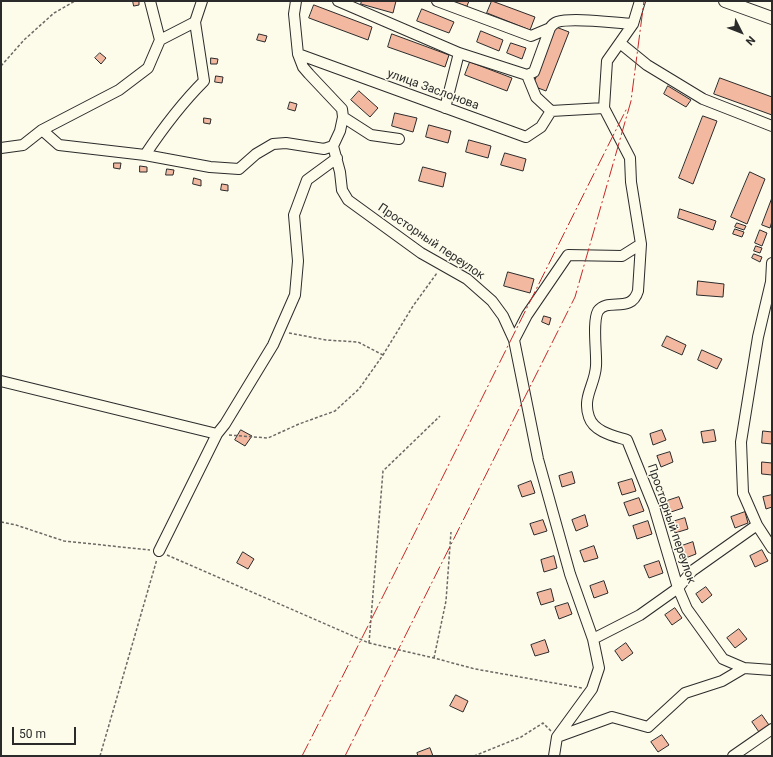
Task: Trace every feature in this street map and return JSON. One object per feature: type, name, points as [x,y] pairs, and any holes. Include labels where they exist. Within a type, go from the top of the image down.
[{"type":"main road","points":[[725,1],[772,18]]},
{"type":"street","points":[[1,148],[23,145],[42,130],[119,90],[148,68],[160,40],[150,1]]},
{"type":"street","points":[[145,155],[163,128],[184,101],[204,81],[195,22],[202,1]]},
{"type":"street","points":[[42,130],[59,145],[145,155],[210,167],[239,169],[256,154],[273,144],[286,143],[324,149],[334,146],[340,131],[343,117],[342,109],[303,67],[298,54],[294,14],[296,1]]},
{"type":"street","points":[[338,1],[459,53],[527,75],[534,72],[550,28],[555,22],[564,20],[632,24]]},
{"type":"street","points":[[437,1],[531,36],[550,28]]},
{"type":"street","points":[[527,75],[536,97],[551,112],[604,108],[608,61],[632,24],[640,1]]},
{"type":"street","points":[[160,40],[195,22]]},
{"type":"street","points":[[620,43],[647,65],[703,99],[772,126]]},
{"type":"street","points":[[445,108],[459,53]]},
{"type":"street","name":"улица Заслонова","points":[[298,54],[526,137],[540,127],[551,112]]},
{"type":"street","name":"Просторный переулок","points":[[604,108],[630,158],[631,182],[641,244],[638,291],[636,297],[628,304],[605,306],[598,312],[595,333],[596,369],[587,394],[589,418],[604,432],[627,440],[654,506],[678,588],[687,609],[724,659],[744,668]]},
{"type":"street","points":[[343,117],[371,135],[399,139]]},
{"type":"street","name":"Просторный переулок","points":[[334,146],[340,172],[342,190],[348,200],[421,253],[467,279],[492,301],[503,316],[514,340],[538,459],[570,574],[593,639],[599,668],[592,690],[557,737],[554,756]]},
{"type":"street","points":[[159,551],[217,434],[244,394],[273,345],[295,295],[298,261],[294,215],[307,180],[337,158]]},
{"type":"street","points":[[514,340],[527,315],[568,255],[622,256],[641,244]]},
{"type":"street","points":[[772,263],[771,282],[758,337],[741,442],[743,493],[757,525],[772,548]]},
{"type":"street","points":[[1,381],[217,434]]},
{"type":"street","points":[[593,639],[640,615],[678,588],[692,571],[757,525]]},
{"type":"street","points":[[557,737],[612,717],[648,727],[685,693],[722,681],[744,668],[772,670]]},
{"type":"street","points":[[733,756],[772,729]]},
{"type":"path","points":[[1,66],[24,40],[54,13],[75,1]]},
{"type":"path","points":[[217,434],[268,438],[299,424],[335,411],[359,389],[383,355],[413,306],[443,265]]},
{"type":"path","points":[[279,331],[326,340],[358,342],[383,355]]},
{"type":"path","points":[[369,643],[383,471],[440,416]]},
{"type":"path","points":[[1,522],[16,525],[64,541],[159,551],[369,643],[474,669],[592,690]]},
{"type":"path","points":[[434,658],[446,600],[451,532]]},
{"type":"path","points":[[100,756],[159,551]]},
{"type":"path","points":[[474,756],[521,737],[543,723],[557,737]]},
{"type":"building","points":[[133,1],[139,1],[139,5],[134,6]]},
{"type":"building","points":[[362,1],[396,1],[393,13],[361,4]]},
{"type":"building","points":[[451,1],[469,1],[467,6]]},
{"type":"building","points":[[492,1],[535,17],[530,30],[487,13]]},
{"type":"building","points":[[314,5],[372,27],[368,40],[309,18]]},
{"type":"building","points":[[422,9],[454,22],[449,33],[417,21]]},
{"type":"building","points":[[556,27],[569,32],[546,91],[533,86]]},
{"type":"building","points":[[481,31],[503,40],[499,51],[477,42]]},
{"type":"building","points":[[259,34],[267,36],[265,42],[257,40]]},
{"type":"building","points":[[392,34],[449,55],[445,67],[388,47]]},
{"type":"building","points":[[511,43],[526,48],[522,59],[507,53]]},
{"type":"building","points":[[100,53],[106,58],[101,64],[95,58]]},
{"type":"building","points":[[211,58],[218,59],[217,64],[211,64]]},
{"type":"building","points":[[470,62],[512,78],[507,91],[465,75]]},
{"type":"building","points":[[216,76],[223,77],[222,83],[215,82]]},
{"type":"building","points":[[720,78],[772,97],[772,115],[714,94]]},
{"type":"building","points":[[668,86],[691,100],[686,107],[664,94]]},
{"type":"building","points":[[359,91],[378,108],[370,117],[351,100]]},
{"type":"building","points":[[290,102],[297,104],[295,111],[288,109]]},
{"type":"building","points":[[395,113],[417,118],[413,132],[392,126]]},
{"type":"building","points":[[703,116],[717,121],[693,184],[679,178]]},
{"type":"building","points":[[204,118],[211,119],[210,124],[204,123]]},
{"type":"building","points":[[429,125],[451,131],[448,143],[426,137]]},
{"type":"building","points":[[469,140],[491,146],[488,158],[466,152]]},
{"type":"building","points":[[505,153],[526,159],[523,171],[501,165]]},
{"type":"building","points":[[114,163],[121,163],[120,169],[114,168]]},
{"type":"building","points":[[140,166],[147,167],[147,172],[140,172]]},
{"type":"building","points":[[423,167],[446,173],[443,187],[419,181]]},
{"type":"building","points":[[167,169],[174,170],[173,175],[166,175]]},
{"type":"building","points":[[750,172],[765,179],[747,224],[731,217]]},
{"type":"building","points":[[194,178],[201,180],[201,186],[193,184]]},
{"type":"building","points":[[222,184],[228,185],[228,191],[221,190]]},
{"type":"building","points":[[772,198],[772,221],[770,228],[762,225]]},
{"type":"building","points":[[680,209],[716,221],[713,230],[678,218]]},
{"type":"building","points":[[737,223],[746,226],[744,230],[735,227]]},
{"type":"building","points":[[735,229],[744,232],[742,237],[733,234]]},
{"type":"building","points":[[760,230],[767,233],[762,246],[755,243]]},
{"type":"building","points":[[756,246],[762,248],[760,253],[754,251]]},
{"type":"building","points":[[754,254],[762,257],[760,262],[752,258]]},
{"type":"building","points":[[508,272],[534,279],[530,293],[504,286]]},
{"type":"building","points":[[698,281],[724,284],[723,297],[697,295]]},
{"type":"building","points":[[544,316],[551,318],[549,325],[542,322]]},
{"type":"building","points":[[667,336],[686,345],[682,355],[662,346]]},
{"type":"building","points":[[702,350],[722,359],[717,369],[698,360]]},
{"type":"building","points":[[241,430],[252,436],[245,446],[235,440]]},
{"type":"building","points":[[662,430],[666,440],[653,445],[650,434]]},
{"type":"building","points":[[714,430],[716,441],[703,443],[701,432]]},
{"type":"building","points":[[763,431],[772,432],[772,444],[762,443]]},
{"type":"building","points":[[670,452],[673,462],[661,467],[657,456]]},
{"type":"building","points":[[762,462],[772,463],[772,475],[762,474]]},
{"type":"building","points":[[572,472],[575,483],[562,487],[559,476]]},
{"type":"building","points":[[632,479],[636,491],[622,495],[618,483]]},
{"type":"building","points":[[531,481],[535,493],[522,497],[518,486]]},
{"type":"building","points":[[772,495],[772,507],[766,509],[763,497]]},
{"type":"building","points":[[679,497],[683,508],[671,512],[667,501]]},
{"type":"building","points":[[639,498],[644,511],[629,516],[624,503]]},
{"type":"building","points":[[745,512],[748,523],[735,528],[731,517]]},
{"type":"building","points":[[585,515],[588,526],[576,531],[572,520]]},
{"type":"building","points":[[685,518],[688,529],[675,533],[672,522]]},
{"type":"building","points":[[543,520],[547,531],[534,535],[530,524]]},
{"type":"building","points":[[648,521],[652,534],[637,539],[633,526]]},
{"type":"building","points":[[693,542],[696,554],[683,559],[679,547]]},
{"type":"building","points":[[594,546],[598,558],[584,562],[580,551]]},
{"type":"building","points":[[762,550],[768,561],[755,567],[750,556]]},
{"type":"building","points":[[243,552],[254,559],[248,569],[237,563]]},
{"type":"building","points":[[554,556],[557,568],[544,572],[541,560]]},
{"type":"building","points":[[659,561],[663,573],[649,578],[644,566]]},
{"type":"building","points":[[604,581],[608,593],[594,598],[590,586]]},
{"type":"building","points":[[706,587],[712,595],[702,603],[696,594]]},
{"type":"building","points":[[551,589],[554,601],[541,605],[537,593]]},
{"type":"building","points":[[568,603],[572,614],[559,619],[555,607]]},
{"type":"building","points":[[675,608],[682,618],[672,625],[665,615]]},
{"type":"building","points":[[739,629],[747,639],[735,648],[727,638]]},
{"type":"building","points":[[545,640],[549,652],[535,656],[531,645]]},
{"type":"building","points":[[626,643],[633,653],[622,661],[615,651]]},
{"type":"building","points":[[456,695],[468,701],[463,712],[450,706]]},
{"type":"building","points":[[762,715],[769,725],[759,732],[752,722]]},
{"type":"building","points":[[662,735],[669,745],[658,752],[651,742]]},
{"type":"building","points":[[430,748],[433,756],[418,756],[417,753]]},
{"type":"power","points":[[345,756],[575,297],[631,101],[644,1]]},
{"type":"power","points":[[302,756],[627,108]]}]
